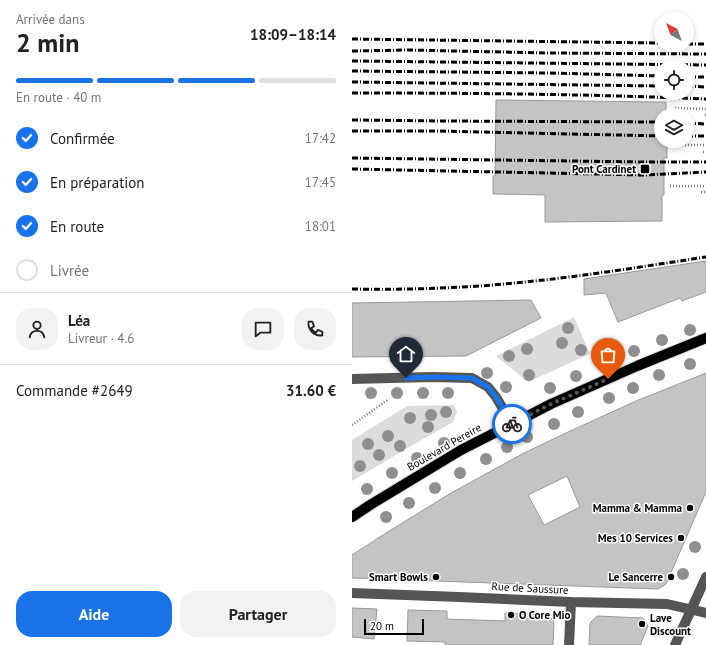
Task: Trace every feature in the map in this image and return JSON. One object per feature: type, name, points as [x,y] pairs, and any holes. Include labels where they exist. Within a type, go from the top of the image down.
[{"type":"main road","name":"Boulevard Pereire","points":[[352,516],[461,450],[512,424],[565,398],[637,366],[706,338]]},
{"type":"street","points":[[352,379],[432,377],[472,378],[488,387],[496,397],[512,424]]},
{"type":"street","points":[[676,645],[706,577]]},
{"type":"street","name":"Rue de Saussure","points":[[352,593],[571,602],[667,604],[706,613]]},
{"type":"street","points":[[569,645],[571,602]]},
{"type":"path","points":[[694,109],[706,109]]},
{"type":"path","points":[[694,145],[706,145]]},
{"type":"path","points":[[670,186],[706,186]]},
{"type":"path","points":[[701,192],[706,192]]},
{"type":"path","points":[[352,425],[389,399]]},
{"type":"shaded area","points":[[574,317],[590,354],[528,382],[496,356]]},
{"type":"shaded area","points":[[454,405],[457,412],[453,422],[352,481],[352,440],[407,406]]},
{"type":"building","points":[[496,100],[666,102],[666,108],[654,108],[654,148],[667,148],[667,158],[664,158],[662,221],[545,222],[545,195],[493,194],[493,176],[495,176]]},
{"type":"building","points":[[706,261],[706,292],[682,301],[680,298],[618,322],[606,293],[584,295],[584,279]]},
{"type":"building","points":[[531,300],[541,318],[466,356],[352,357],[352,303]]},
{"type":"building","points":[[706,373],[706,492],[666,584],[658,589],[352,578],[352,555],[386,533],[451,493],[524,453],[636,401]],"holes":[[[567,476],[580,507],[544,525],[528,495]]]},
{"type":"building","points":[[352,608],[377,609],[374,639],[352,637]]},
{"type":"building","points":[[408,610],[447,611],[447,619],[505,621],[505,613],[548,615],[554,621],[553,645],[445,645],[445,642],[407,641]]},
{"type":"building","points":[[597,616],[643,618],[648,626],[640,645],[589,645],[590,623]]},
{"type":"railway","points":[[352,39],[654,43]]},
{"type":"railway","points":[[694,44],[706,44]]},
{"type":"railway","points":[[352,51],[408,50],[706,54]]},
{"type":"railway","points":[[352,61],[706,65]]},
{"type":"railway","points":[[352,71],[654,76]]},
{"type":"railway","points":[[694,77],[706,77]]},
{"type":"railway","points":[[352,82],[654,86]]},
{"type":"railway","points":[[694,86],[706,87]]},
{"type":"railway","points":[[352,93],[529,94],[706,99]]},
{"type":"railway","points":[[352,120],[654,122]]},
{"type":"railway","points":[[694,123],[706,124]]},
{"type":"railway","points":[[352,131],[439,131],[654,136]]},
{"type":"railway","points":[[694,136],[706,136]]},
{"type":"railway","points":[[352,158],[706,162]]},
{"type":"railway","points":[[352,169],[644,175],[706,172]]},
{"type":"railway","points":[[352,289],[482,286],[548,280],[706,257]]},
{"type":"way so far","points":[[512,424],[551,404],[608,379]]},
{"type":"place","name":"Pont Cardinet","points":[[645,169]]},
{"type":"place","name":"Mamma & Mamma","points":[[690,508]]},
{"type":"place","name":"Mes 10 Services","points":[[681,538]]},
{"type":"place","name":"Smart Bowls","points":[[436,577]]},
{"type":"place","name":"Le Sancerre","points":[[671,577]]},
{"type":"place","name":"O Core Mio","points":[[511,615]]},
{"type":"place","name":"Lave Discount","points":[[642,624]]},
{"type":"route","points":[[406,378],[472,378],[488,387],[496,397],[512,424]]}]
